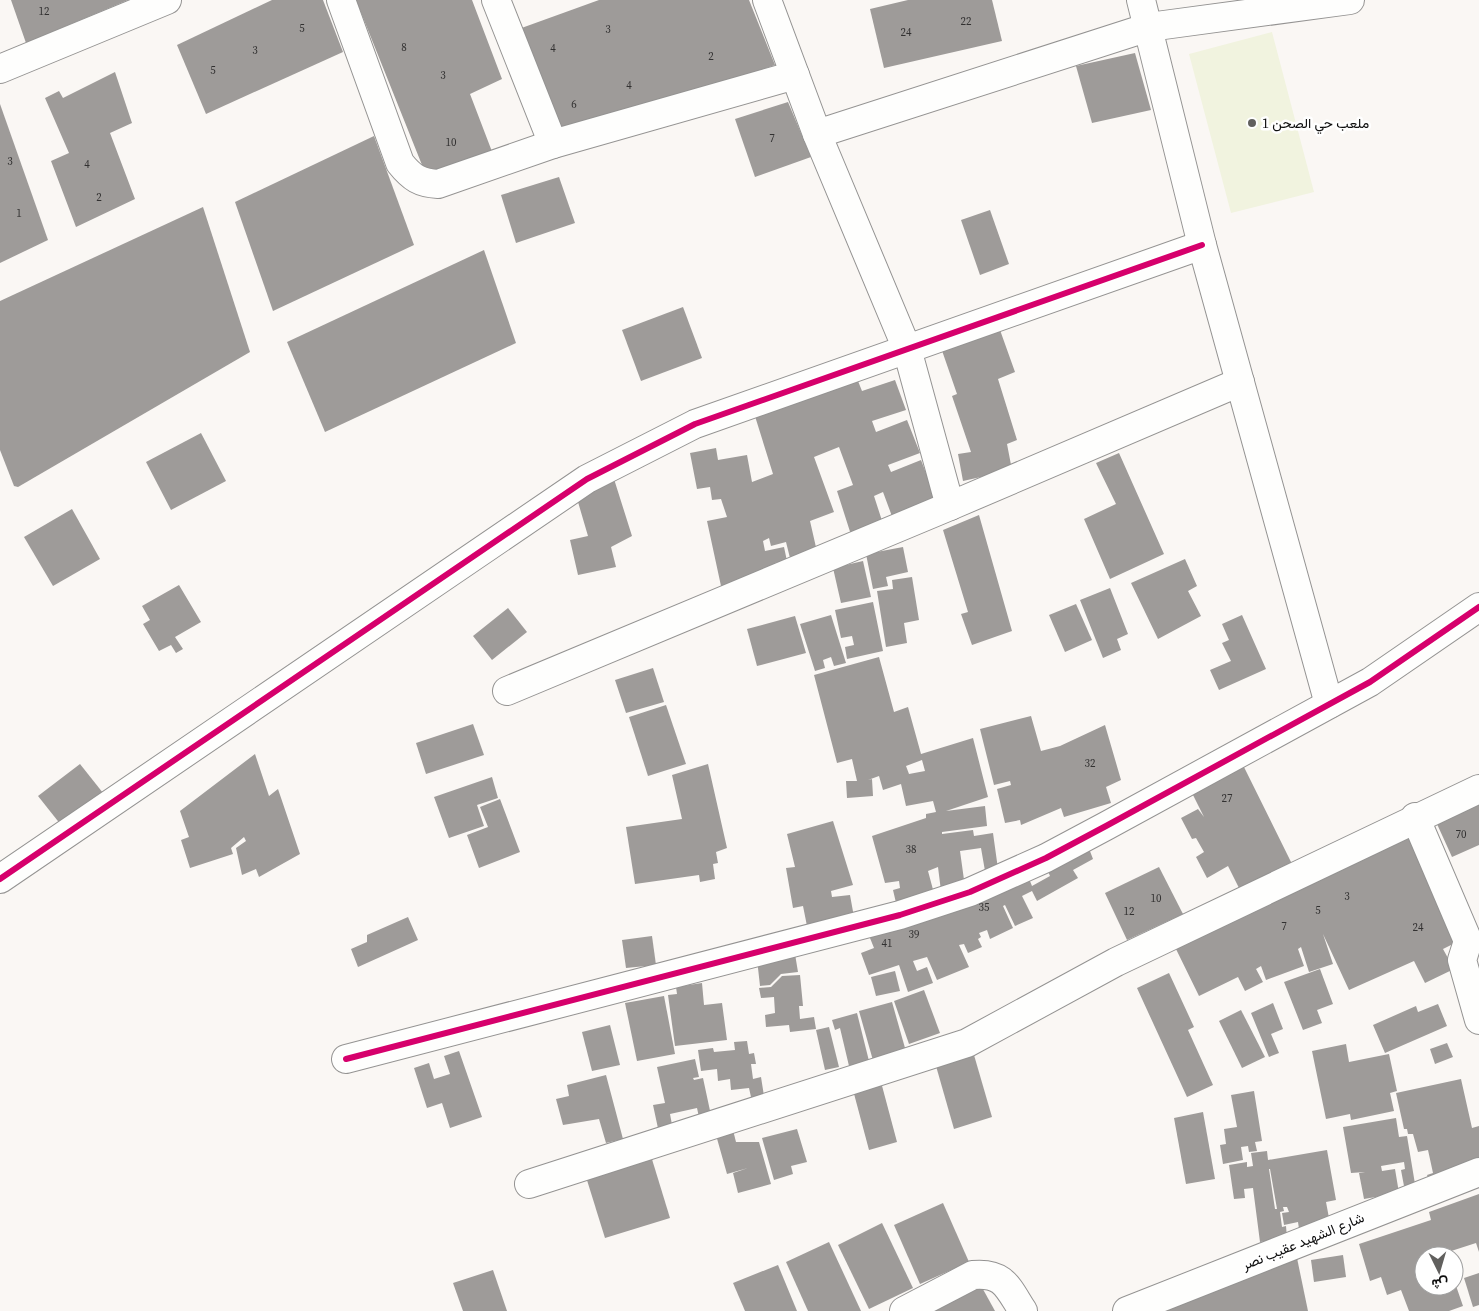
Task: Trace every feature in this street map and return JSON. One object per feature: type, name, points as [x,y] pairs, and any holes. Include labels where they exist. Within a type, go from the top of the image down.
[{"type":"street","points":[[0,69],[167,0]]},
{"type":"street","points":[[341,0],[400,163],[411,177],[423,183],[438,184],[553,144],[795,75]]},
{"type":"street","points":[[496,0],[553,144]]},
{"type":"street","points":[[767,0],[817,134],[908,349],[950,506]]},
{"type":"street","points":[[1141,0],[1202,245],[1329,704]]},
{"type":"street","points":[[817,134],[1149,27],[1350,0]]},
{"type":"street","points":[[0,879],[587,479],[695,424],[1202,245]]},
{"type":"street","points":[[507,692],[1240,382]]},
{"type":"street","points":[[346,1059],[900,915],[970,892],[1046,858],[1370,682],[1479,607]]},
{"type":"street","points":[[529,1184],[967,1043],[1116,962],[1415,817],[1479,789]]},
{"type":"street","points":[[1415,817],[1468,941],[1462,960],[1479,1020]]},
{"type":"street","name":"شارع الشهيد عقيب نصر","points":[[1127,1311],[1479,1172]]},
{"type":"street","points":[[904,1311],[973,1275],[985,1274],[996,1276],[1005,1282],[1023,1311]]},
{"type":"green space","name":"ملعب حي الصحن 1","points":[[1272,32],[1314,192],[1231,213],[1189,54]]},
{"type":"building","points":[[11,0],[128,0],[26,43]]},
{"type":"building","points":[[272,0],[323,0],[343,52],[206,114],[177,45]]},
{"type":"building","points":[[356,0],[472,0],[502,79],[470,94],[496,162],[430,185]]},
{"type":"building","points":[[599,0],[749,0],[775,65],[558,140],[516,30]]},
{"type":"building","points":[[908,0],[992,0],[1002,41],[884,68],[870,9]]},
{"type":"building","points":[[1135,53],[1151,110],[1092,123],[1076,66]]},
{"type":"building","points":[[115,72],[132,123],[110,133],[135,199],[76,227],[51,161],[69,153],[45,98],[59,91],[63,98]]},
{"type":"building","points":[[788,102],[811,157],[755,177],[735,119]]},
{"type":"building","points":[[0,104],[48,240],[0,263]]},
{"type":"building","points":[[374,136],[414,245],[273,311],[235,202]]},
{"type":"building","points":[[559,177],[575,223],[516,243],[501,195]]},
{"type":"building","points":[[203,207],[250,352],[18,487],[14,486],[0,450],[0,301]]},
{"type":"building","points":[[990,210],[1009,264],[980,275],[961,220]]},
{"type":"building","points":[[484,250],[516,343],[325,432],[287,342]]},
{"type":"building","points":[[683,307],[702,358],[641,381],[622,330]]},
{"type":"building","points":[[995,316],[1015,372],[998,379],[1017,440],[1007,444],[1012,470],[963,481],[958,454],[971,452],[952,396],[957,394],[938,339]]},
{"type":"building","points":[[854,371],[862,391],[895,380],[906,410],[872,421],[876,432],[907,420],[920,453],[888,465],[891,472],[921,460],[937,502],[893,519],[883,492],[874,496],[885,530],[853,541],[837,491],[853,485],[839,447],[814,457],[834,512],[810,521],[818,556],[791,562],[786,542],[771,546],[769,538],[763,541],[765,551],[784,547],[787,561],[775,563],[777,574],[721,586],[707,521],[727,517],[721,499],[712,500],[710,487],[697,489],[690,453],[716,448],[718,460],[747,455],[752,482],[773,474],[754,413]]},
{"type":"building","points":[[201,433],[226,481],[171,510],[146,462]]},
{"type":"building","points":[[1119,453],[1164,554],[1110,579],[1084,519],[1116,504],[1096,463]]},
{"type":"building","points":[[614,479],[632,536],[611,547],[616,567],[578,575],[570,540],[588,536],[578,502]]},
{"type":"building","points":[[72,509],[100,559],[53,586],[24,537]]},
{"type":"building","points":[[979,515],[1012,631],[972,645],[961,614],[968,612],[943,530]]},
{"type":"building","points":[[903,547],[908,572],[886,577],[888,586],[873,589],[866,554]]},
{"type":"building","points":[[1185,559],[1197,586],[1188,591],[1201,616],[1158,639],[1131,583]]},
{"type":"building","points":[[863,561],[871,597],[841,603],[833,568]]},
{"type":"building","points":[[912,577],[919,620],[904,623],[907,643],[886,647],[877,591],[893,589],[892,580]]},
{"type":"building","points":[[179,585],[201,622],[175,637],[183,649],[176,653],[171,645],[159,651],[143,624],[150,620],[142,606]]},
{"type":"building","points":[[1110,588],[1128,634],[1117,639],[1121,650],[1103,658],[1080,600]]},
{"type":"building","points":[[873,602],[883,651],[847,659],[845,647],[854,645],[852,636],[841,638],[835,610]]},
{"type":"building","points":[[1076,604],[1092,640],[1065,652],[1049,615]]},
{"type":"building","points":[[508,608],[527,632],[492,660],[473,636]]},
{"type":"building","points":[[831,615],[846,663],[834,666],[831,657],[823,660],[825,668],[815,671],[800,624]]},
{"type":"building","points":[[1242,615],[1266,669],[1219,690],[1210,670],[1231,661],[1222,643],[1229,640],[1222,624]]},
{"type":"building","points":[[795,616],[806,653],[757,666],[747,629]]},
{"type":"building","points":[[879,657],[894,712],[908,707],[921,754],[973,738],[988,797],[946,811],[985,806],[987,826],[942,832],[942,834],[973,830],[974,836],[993,833],[998,869],[985,871],[981,848],[960,851],[965,887],[941,891],[938,867],[928,871],[935,897],[897,907],[893,890],[900,888],[899,881],[885,883],[872,836],[926,818],[926,814],[936,812],[933,801],[906,806],[901,784],[883,790],[879,776],[868,780],[872,779],[873,796],[847,798],[846,781],[857,781],[852,759],[837,763],[814,675]],"holes":[[[922,760],[925,771],[909,774],[906,766]]]},
{"type":"building","points":[[653,668],[664,702],[626,713],[615,680]]},
{"type":"building","points":[[666,705],[686,764],[648,776],[629,717]]},
{"type":"building","points":[[1031,716],[1041,751],[1060,746],[1105,725],[1121,780],[1106,787],[1111,803],[1064,817],[1061,808],[1021,825],[1020,820],[1005,823],[997,789],[1011,785],[1010,781],[994,785],[980,729]]},
{"type":"building","points":[[473,724],[484,755],[426,774],[416,743]]},
{"type":"building","points":[[255,754],[269,796],[278,789],[300,854],[259,877],[256,869],[242,875],[236,848],[246,841],[244,837],[231,848],[233,854],[190,868],[181,840],[189,837],[180,811]]},
{"type":"building","points":[[1241,761],[1292,864],[1239,888],[1228,866],[1207,878],[1196,857],[1204,852],[1196,838],[1192,839],[1181,818],[1198,809],[1204,817],[1188,785]]},
{"type":"building","points":[[80,764],[107,798],[65,830],[38,796]]},
{"type":"building","points":[[708,764],[727,848],[716,852],[718,863],[713,864],[715,879],[700,882],[699,875],[635,884],[626,827],[682,819],[672,775]]},
{"type":"building","points":[[492,777],[498,798],[477,805],[484,826],[449,838],[434,797]]},
{"type":"building","points":[[500,799],[520,852],[479,868],[467,835],[488,827],[480,807]]},
{"type":"building","points":[[1479,803],[1479,845],[1452,857],[1437,824]]},
{"type":"building","points":[[833,821],[853,885],[831,891],[832,897],[850,895],[854,917],[807,926],[803,906],[793,908],[786,868],[795,867],[787,834]]},
{"type":"building","points":[[1083,833],[1093,859],[1073,870],[1078,878],[1037,901],[1032,891],[1022,896],[1033,918],[1015,926],[1005,905],[1003,906],[1013,928],[990,939],[987,930],[979,933],[981,937],[978,939],[982,947],[968,953],[964,944],[959,945],[969,967],[937,980],[927,957],[913,961],[917,971],[927,967],[933,983],[908,992],[899,965],[869,975],[861,953],[874,948],[864,923],[1023,864],[1032,886],[1050,876],[1040,853]]},
{"type":"building","points":[[1409,837],[1455,943],[1443,949],[1454,969],[1425,983],[1414,961],[1349,990],[1323,934],[1333,964],[1309,972],[1301,947],[1298,949],[1304,966],[1266,980],[1261,966],[1256,969],[1263,982],[1245,991],[1238,977],[1199,996],[1175,947]]},
{"type":"building","points":[[1159,867],[1183,914],[1127,940],[1105,893]]},
{"type":"building","points":[[408,917],[418,940],[358,967],[351,949],[367,942],[367,935]]},
{"type":"building","points":[[652,936],[656,965],[626,968],[622,940]]},
{"type":"building","points":[[795,954],[798,972],[781,974],[770,985],[760,986],[757,959]]},
{"type":"building","points":[[1320,969],[1333,1004],[1317,1010],[1322,1023],[1303,1030],[1284,982]]},
{"type":"building","points":[[895,971],[900,991],[876,996],[871,977]]},
{"type":"building","points":[[1169,973],[1194,1027],[1188,1030],[1213,1085],[1187,1097],[1137,988]]},
{"type":"building","points":[[800,975],[803,1006],[799,1006],[800,1019],[814,1017],[816,1029],[790,1032],[789,1025],[766,1027],[765,1015],[775,1013],[774,997],[761,998],[759,988],[771,987],[782,976]]},
{"type":"building","points":[[702,983],[704,1005],[722,1003],[727,1040],[675,1046],[668,995],[677,994],[676,987]]},
{"type":"building","points":[[924,990],[940,1033],[909,1044],[894,1001]]},
{"type":"building","points":[[664,996],[675,1054],[637,1061],[625,1003]]},
{"type":"building","points":[[892,1002],[907,1055],[874,1064],[859,1011]]},
{"type":"building","points":[[1273,1003],[1283,1029],[1271,1034],[1279,1053],[1269,1057],[1251,1013]]},
{"type":"building","points":[[1438,1004],[1447,1026],[1385,1053],[1373,1025],[1416,1006],[1418,1012]]},
{"type":"building","points":[[1241,1010],[1265,1057],[1242,1068],[1219,1021]]},
{"type":"building","points":[[857,1013],[869,1061],[849,1066],[840,1028],[835,1030],[832,1020]]},
{"type":"building","points":[[610,1025],[620,1065],[592,1071],[582,1032]]},
{"type":"building","points":[[829,1027],[839,1067],[825,1070],[816,1030]]},
{"type":"building","points":[[747,1041],[749,1054],[754,1053],[756,1064],[751,1064],[753,1079],[761,1077],[764,1096],[751,1097],[749,1088],[731,1090],[730,1079],[718,1081],[717,1069],[701,1071],[698,1050],[713,1048],[714,1052],[735,1050],[734,1042]]},
{"type":"building","points":[[1447,1043],[1453,1057],[1435,1064],[1430,1049]]},
{"type":"building","points":[[1346,1044],[1349,1062],[1389,1054],[1397,1091],[1390,1093],[1394,1111],[1351,1120],[1350,1114],[1326,1119],[1312,1051]]},
{"type":"building","points":[[459,1051],[482,1117],[450,1128],[442,1103],[427,1108],[414,1068],[429,1063],[434,1079],[450,1074],[444,1056]]},
{"type":"building","points":[[974,1055],[992,1117],[954,1129],[936,1066]]},
{"type":"building","points":[[695,1059],[699,1077],[693,1078],[694,1080],[703,1078],[712,1120],[700,1122],[697,1108],[670,1114],[673,1130],[659,1133],[653,1105],[665,1103],[657,1067]]},
{"type":"building","points":[[606,1075],[623,1139],[606,1143],[599,1119],[563,1125],[556,1099],[569,1096],[567,1085]]},
{"type":"building","points":[[1461,1079],[1472,1128],[1479,1126],[1479,1163],[1429,1180],[1427,1175],[1433,1173],[1428,1150],[1418,1152],[1413,1134],[1408,1134],[1407,1129],[1404,1129],[1396,1093]]},
{"type":"building","points":[[881,1082],[897,1142],[869,1150],[853,1090]]},
{"type":"building","points":[[1254,1091],[1262,1141],[1255,1142],[1257,1151],[1249,1152],[1248,1146],[1241,1147],[1243,1160],[1223,1164],[1220,1145],[1226,1144],[1224,1129],[1237,1127],[1231,1095]]},
{"type":"building","points":[[1203,1112],[1215,1179],[1186,1184],[1174,1118]]},
{"type":"building","points":[[1396,1118],[1399,1137],[1407,1136],[1415,1184],[1404,1186],[1401,1170],[1405,1169],[1404,1162],[1381,1166],[1382,1171],[1395,1169],[1399,1193],[1364,1199],[1359,1173],[1365,1172],[1351,1173],[1343,1127]]},
{"type":"building","points":[[797,1129],[807,1162],[791,1166],[793,1174],[774,1180],[762,1138]]},
{"type":"building","points":[[733,1130],[736,1142],[759,1142],[771,1184],[738,1193],[733,1173],[748,1168],[727,1174],[716,1135]]},
{"type":"building","points":[[1327,1150],[1336,1200],[1326,1202],[1329,1218],[1300,1236],[1298,1222],[1284,1225],[1282,1213],[1289,1212],[1287,1207],[1283,1207],[1284,1211],[1280,1212],[1282,1227],[1286,1226],[1287,1238],[1260,1242],[1253,1188],[1244,1189],[1245,1198],[1234,1199],[1229,1165],[1247,1162],[1247,1167],[1253,1166],[1251,1153],[1267,1151],[1268,1160]],"holes":[[[1270,1169],[1277,1209],[1275,1209]]]},
{"type":"building","points":[[651,1156],[670,1218],[605,1238],[586,1177]]},
{"type":"building","points":[[1479,1194],[1479,1252],[1476,1243],[1464,1247],[1414,1246],[1414,1296],[1460,1296],[1463,1306],[1449,1311],[1409,1311],[1401,1290],[1387,1295],[1381,1277],[1370,1281],[1359,1244],[1431,1220],[1429,1212]]},
{"type":"building","points":[[943,1203],[969,1262],[920,1284],[894,1225]]},
{"type":"building","points":[[882,1223],[913,1288],[869,1309],[838,1245]]},
{"type":"building","points":[[829,1242],[861,1311],[808,1311],[786,1262]]},
{"type":"building","points":[[1343,1255],[1346,1277],[1314,1282],[1311,1260]]},
{"type":"building","points":[[1297,1258],[1308,1311],[1168,1311],[1164,1292]]},
{"type":"building","points":[[778,1265],[797,1311],[745,1311],[733,1283]]},
{"type":"building","points":[[493,1270],[507,1311],[463,1311],[453,1283]]},
{"type":"building","points":[[1479,1273],[1479,1305],[1473,1307],[1464,1278]]},
{"type":"building","points":[[979,1282],[995,1311],[929,1311]]},
{"type":"cycle path","points":[[0,879],[587,479],[695,424],[1202,245]]},
{"type":"cycle path","points":[[346,1059],[900,915],[970,892],[1046,858],[1370,682],[1479,607]]},
{"type":"place","name":"ملعب حي الصحن 1","points":[[1252,123]]}]
